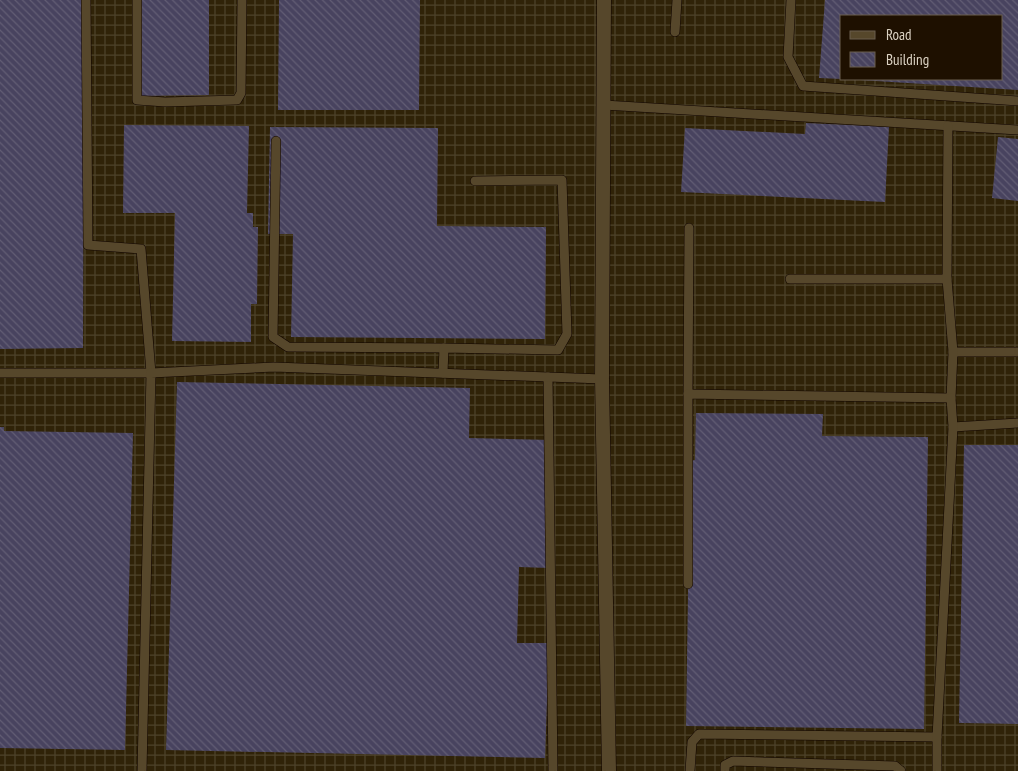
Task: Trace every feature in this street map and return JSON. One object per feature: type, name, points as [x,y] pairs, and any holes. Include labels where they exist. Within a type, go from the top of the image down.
[{"type":"street","points":[[604,0],[602,379],[609,771]]},
{"type":"lane","points":[[86,0],[88,245],[141,249],[151,373],[142,771]]},
{"type":"lane","points":[[137,0],[138,100],[165,102],[237,100],[241,93],[242,0]]},
{"type":"lane","points":[[676,32],[677,0]]},
{"type":"lane","points":[[792,0],[788,57],[804,86],[1018,101]]},
{"type":"lane","points":[[604,105],[1018,130]]},
{"type":"lane","points":[[937,771],[937,737],[953,426],[951,398],[953,352],[947,280],[948,126]]},
{"type":"lane","points":[[276,141],[273,338],[288,346],[558,350],[567,334],[562,180],[475,181]]},
{"type":"lane","points":[[688,584],[689,228]]},
{"type":"lane","points":[[790,279],[947,280]]},
{"type":"lane","points":[[443,373],[444,348]]},
{"type":"lane","points":[[953,352],[1018,352]]},
{"type":"lane","points":[[0,373],[151,373],[274,367],[602,379]]},
{"type":"lane","points":[[548,377],[553,771]]},
{"type":"lane","points":[[688,394],[951,398]]},
{"type":"lane","points":[[953,426],[1018,423]]},
{"type":"lane","points":[[690,771],[692,742],[700,734],[937,737]]},
{"type":"lane","points":[[725,771],[726,765],[733,761],[896,766],[902,771]]},
{"type":"shaded area","points":[[0,0],[1018,0],[1018,771],[0,771]]},
{"type":"building","points":[[0,0],[84,0],[83,348],[0,349]]},
{"type":"building","points":[[133,0],[209,0],[209,95],[133,96]]},
{"type":"building","points":[[279,0],[420,0],[419,110],[278,110]]},
{"type":"building","points":[[825,0],[1018,0],[1018,90],[860,80],[1003,80],[1003,15],[840,15],[840,79],[819,78]]},
{"type":"building","points":[[806,123],[889,127],[885,202],[681,192],[685,128],[805,134]]},
{"type":"building","points":[[124,125],[249,126],[247,213],[253,213],[253,227],[258,227],[257,304],[251,304],[251,342],[172,341],[175,213],[123,213]]},
{"type":"building","points":[[270,127],[438,128],[437,226],[546,227],[545,339],[291,337],[293,234],[268,234]]},
{"type":"building","points":[[998,137],[1018,139],[1018,201],[992,198]]},
{"type":"building","points":[[177,382],[470,388],[469,438],[553,440],[549,568],[519,567],[517,643],[549,643],[545,758],[166,750]]},
{"type":"building","points":[[696,413],[823,414],[822,436],[928,437],[924,729],[686,726],[690,461],[695,460]]},
{"type":"building","points":[[0,427],[4,427],[4,431],[133,433],[125,750],[0,748]]},
{"type":"building","points":[[964,445],[1018,445],[1018,724],[959,723]]}]
